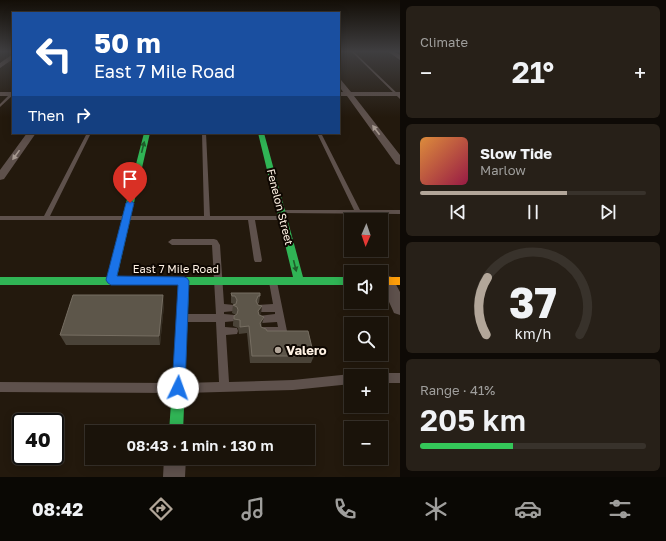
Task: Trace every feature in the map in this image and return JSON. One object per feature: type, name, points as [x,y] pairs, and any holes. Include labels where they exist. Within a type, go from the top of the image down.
[{"type":"street","points":[[340,82],[400,162]]},
{"type":"street","points":[[0,94],[12,94]]},
{"type":"street","points":[[340,94],[399,95]]},
{"type":"street","points":[[0,177],[31,134]]},
{"type":"street","points":[[111,280],[147,134]]},
{"type":"street","name":"Fenelon Street","points":[[261,134],[299,281]]},
{"type":"street","name":"East 7 Mile Road","points":[[0,280],[344,281]]},
{"type":"street","points":[[176,425],[184,281]]},
{"type":"street","points":[[389,281],[400,308]]},
{"type":"street","points":[[174,477],[175,465]]},
{"type":"lane","points":[[376,73],[399,95]]},
{"type":"lane","points":[[0,106],[12,94]]},
{"type":"lane","points":[[46,218],[88,134]]},
{"type":"lane","points":[[204,134],[207,218]]},
{"type":"lane","points":[[319,134],[358,212]]},
{"type":"lane","points":[[0,218],[251,218],[282,215],[400,212]]},
{"type":"lane","points":[[251,218],[258,260]]},
{"type":"lane","points":[[172,242],[216,244],[224,387]]},
{"type":"lane","points":[[264,331],[283,331],[273,281]]},
{"type":"lane","points":[[220,308],[231,308]]},
{"type":"lane","points":[[260,308],[278,308]]},
{"type":"lane","points":[[182,318],[232,318]]},
{"type":"lane","points":[[262,318],[280,318]]},
{"type":"lane","points":[[221,331],[234,331]]},
{"type":"lane","points":[[388,378],[400,378]]},
{"type":"lane","points":[[0,387],[178,388],[293,385],[344,380]]},
{"type":"building","points":[[231,293],[260,293],[260,296],[258,296],[256,301],[258,305],[262,306],[258,311],[259,315],[264,317],[260,323],[261,327],[267,331],[308,331],[314,356],[252,356],[249,326],[240,327],[240,320],[234,319],[234,316],[237,314],[238,310],[237,307],[233,305],[236,304],[237,300]]},
{"type":"building","points":[[73,295],[163,295],[159,336],[60,335]]},
{"type":"traffic: fast","points":[[111,280],[147,134]]},
{"type":"traffic: fast","points":[[261,134],[299,281]]},
{"type":"traffic: fast","points":[[0,281],[344,281]]},
{"type":"traffic: fast","points":[[176,425],[184,281]]},
{"type":"traffic: slow","points":[[388,281],[400,281]]},
{"type":"place","name":"Valero","points":[[278,350]]},
{"type":"route","points":[[130,203],[111,280],[184,281],[178,388]]}]
